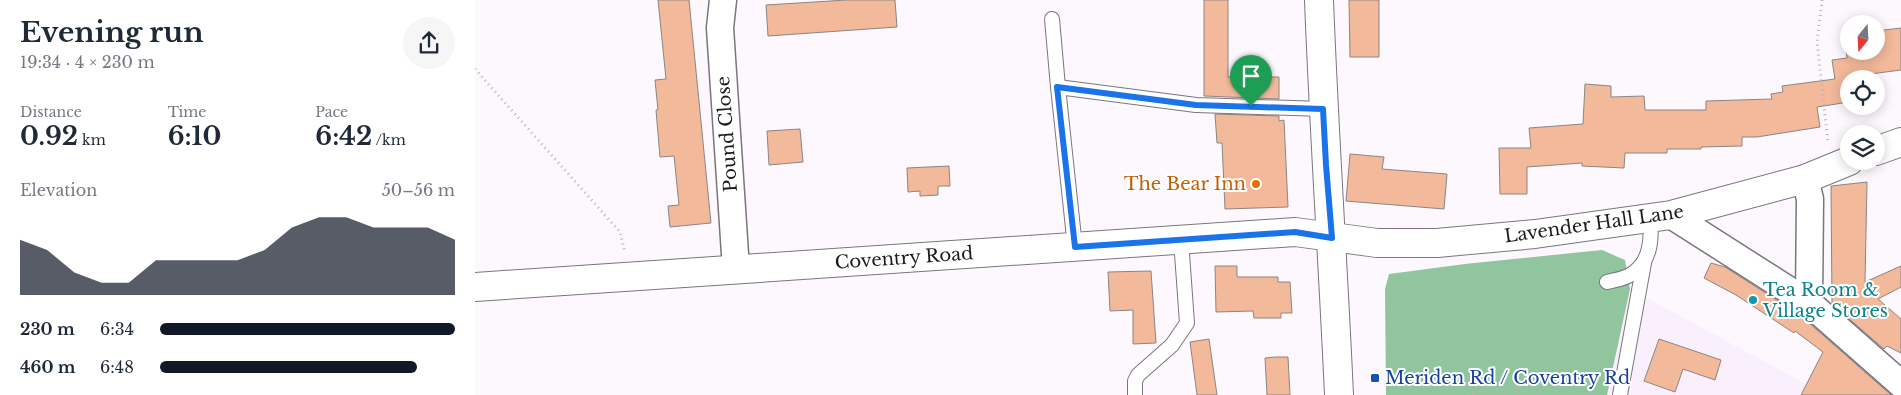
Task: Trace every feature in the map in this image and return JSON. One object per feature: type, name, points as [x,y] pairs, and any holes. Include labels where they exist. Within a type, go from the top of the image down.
[{"type":"street","name":"Pound Close","points":[[723,0],[720,28],[736,269]]},
{"type":"street","points":[[1319,0],[1323,109],[1332,238],[1339,395]]},
{"type":"street","points":[[1885,148],[1901,142]]},
{"type":"street","name":"Lavender Hall Lane","points":[[1332,238],[1377,243],[1437,243],[1535,234],[1661,217],[1805,179],[1840,164]]},
{"type":"street","points":[[1805,179],[1810,199],[1809,303]]},
{"type":"street","points":[[1661,217],[1809,303],[1901,384]]},
{"type":"street","name":"Coventry Road","points":[[475,287],[1295,232],[1332,238]]},
{"type":"lane","points":[[1052,19],[1057,87],[1075,247]]},
{"type":"lane","points":[[1057,87],[1196,105],[1323,109]]},
{"type":"lane","points":[[1619,395],[1644,263],[1652,233],[1661,217]]},
{"type":"lane","points":[[1135,395],[1135,381],[1138,375],[1172,345],[1187,322],[1181,240]]},
{"type":"lane","points":[[1607,282],[1630,275],[1644,263]]},
{"type":"path","points":[[1822,0],[1817,42],[1840,164]]},
{"type":"path","points":[[475,69],[620,232],[625,256]]},
{"type":"path","points":[[1467,395],[1495,388],[1541,395]]},
{"type":"shaded area","points":[[1630,289],[1806,384],[1830,338],[1853,356],[1895,395],[1607,395]]},
{"type":"green space","points":[[1602,250],[1625,260],[1630,289],[1607,395],[1386,395],[1385,289],[1389,274]]},
{"type":"building","points":[[658,0],[689,0],[711,223],[670,227],[668,206],[679,205],[674,156],[660,157],[655,80],[666,79]]},
{"type":"building","points":[[846,0],[895,0],[897,27],[768,36],[766,5]]},
{"type":"building","points":[[1204,0],[1228,0],[1228,77],[1279,77],[1279,99],[1204,96]]},
{"type":"building","points":[[1349,0],[1379,0],[1379,57],[1350,57]]},
{"type":"building","points":[[1901,28],[1901,70],[1885,72],[1885,70],[1840,70],[1840,103],[1817,107],[1820,127],[1757,137],[1742,137],[1742,146],[1667,149],[1667,153],[1625,153],[1624,168],[1582,166],[1582,163],[1527,167],[1527,194],[1500,194],[1499,148],[1531,148],[1529,128],[1583,124],[1585,84],[1611,86],[1611,97],[1644,96],[1645,110],[1706,110],[1706,101],[1772,99],[1771,94],[1783,92],[1782,86],[1835,79],[1832,60],[1885,60],[1885,30]]},
{"type":"building","name":"The Bear Inn","points":[[1215,114],[1279,116],[1279,121],[1284,120],[1288,207],[1225,209],[1222,143],[1217,143]]},
{"type":"building","points":[[800,129],[803,162],[769,165],[767,131]]},
{"type":"building","points":[[1350,154],[1384,157],[1382,169],[1447,174],[1444,209],[1346,201]]},
{"type":"building","points":[[949,166],[950,186],[938,186],[938,195],[920,196],[920,191],[908,192],[907,168]]},
{"type":"building","points":[[1867,182],[1865,282],[1901,266],[1901,287],[1878,299],[1901,319],[1901,353],[1887,346],[1884,349],[1832,304],[1831,186]]},
{"type":"building","points":[[1711,263],[1725,267],[1800,315],[1891,395],[1801,395],[1823,352],[1795,331],[1794,333],[1736,295],[1704,278]]},
{"type":"building","points":[[1215,266],[1237,266],[1237,277],[1278,277],[1278,282],[1290,282],[1292,313],[1281,313],[1281,318],[1254,318],[1253,311],[1216,312]]},
{"type":"building","points":[[1151,271],[1156,343],[1133,344],[1133,310],[1110,311],[1108,272]]},
{"type":"building","points":[[1209,339],[1217,395],[1197,395],[1190,342]]},
{"type":"building","points":[[1659,339],[1721,360],[1715,380],[1683,369],[1675,392],[1644,381]]},
{"type":"building","points":[[1288,357],[1290,395],[1267,395],[1265,358]]},
{"type":"place","name":"The Bear Inn","points":[[1256,184]]},
{"type":"place","name":"Tea Room & Village Stores","points":[[1753,300]]},
{"type":"place","name":"Meriden Rd / Coventry Rd","points":[[1375,378]]},
{"type":"route","points":[[1057,87],[1196,105],[1251,106],[1323,109],[1332,238],[1295,232],[1075,247],[1057,87]]}]
